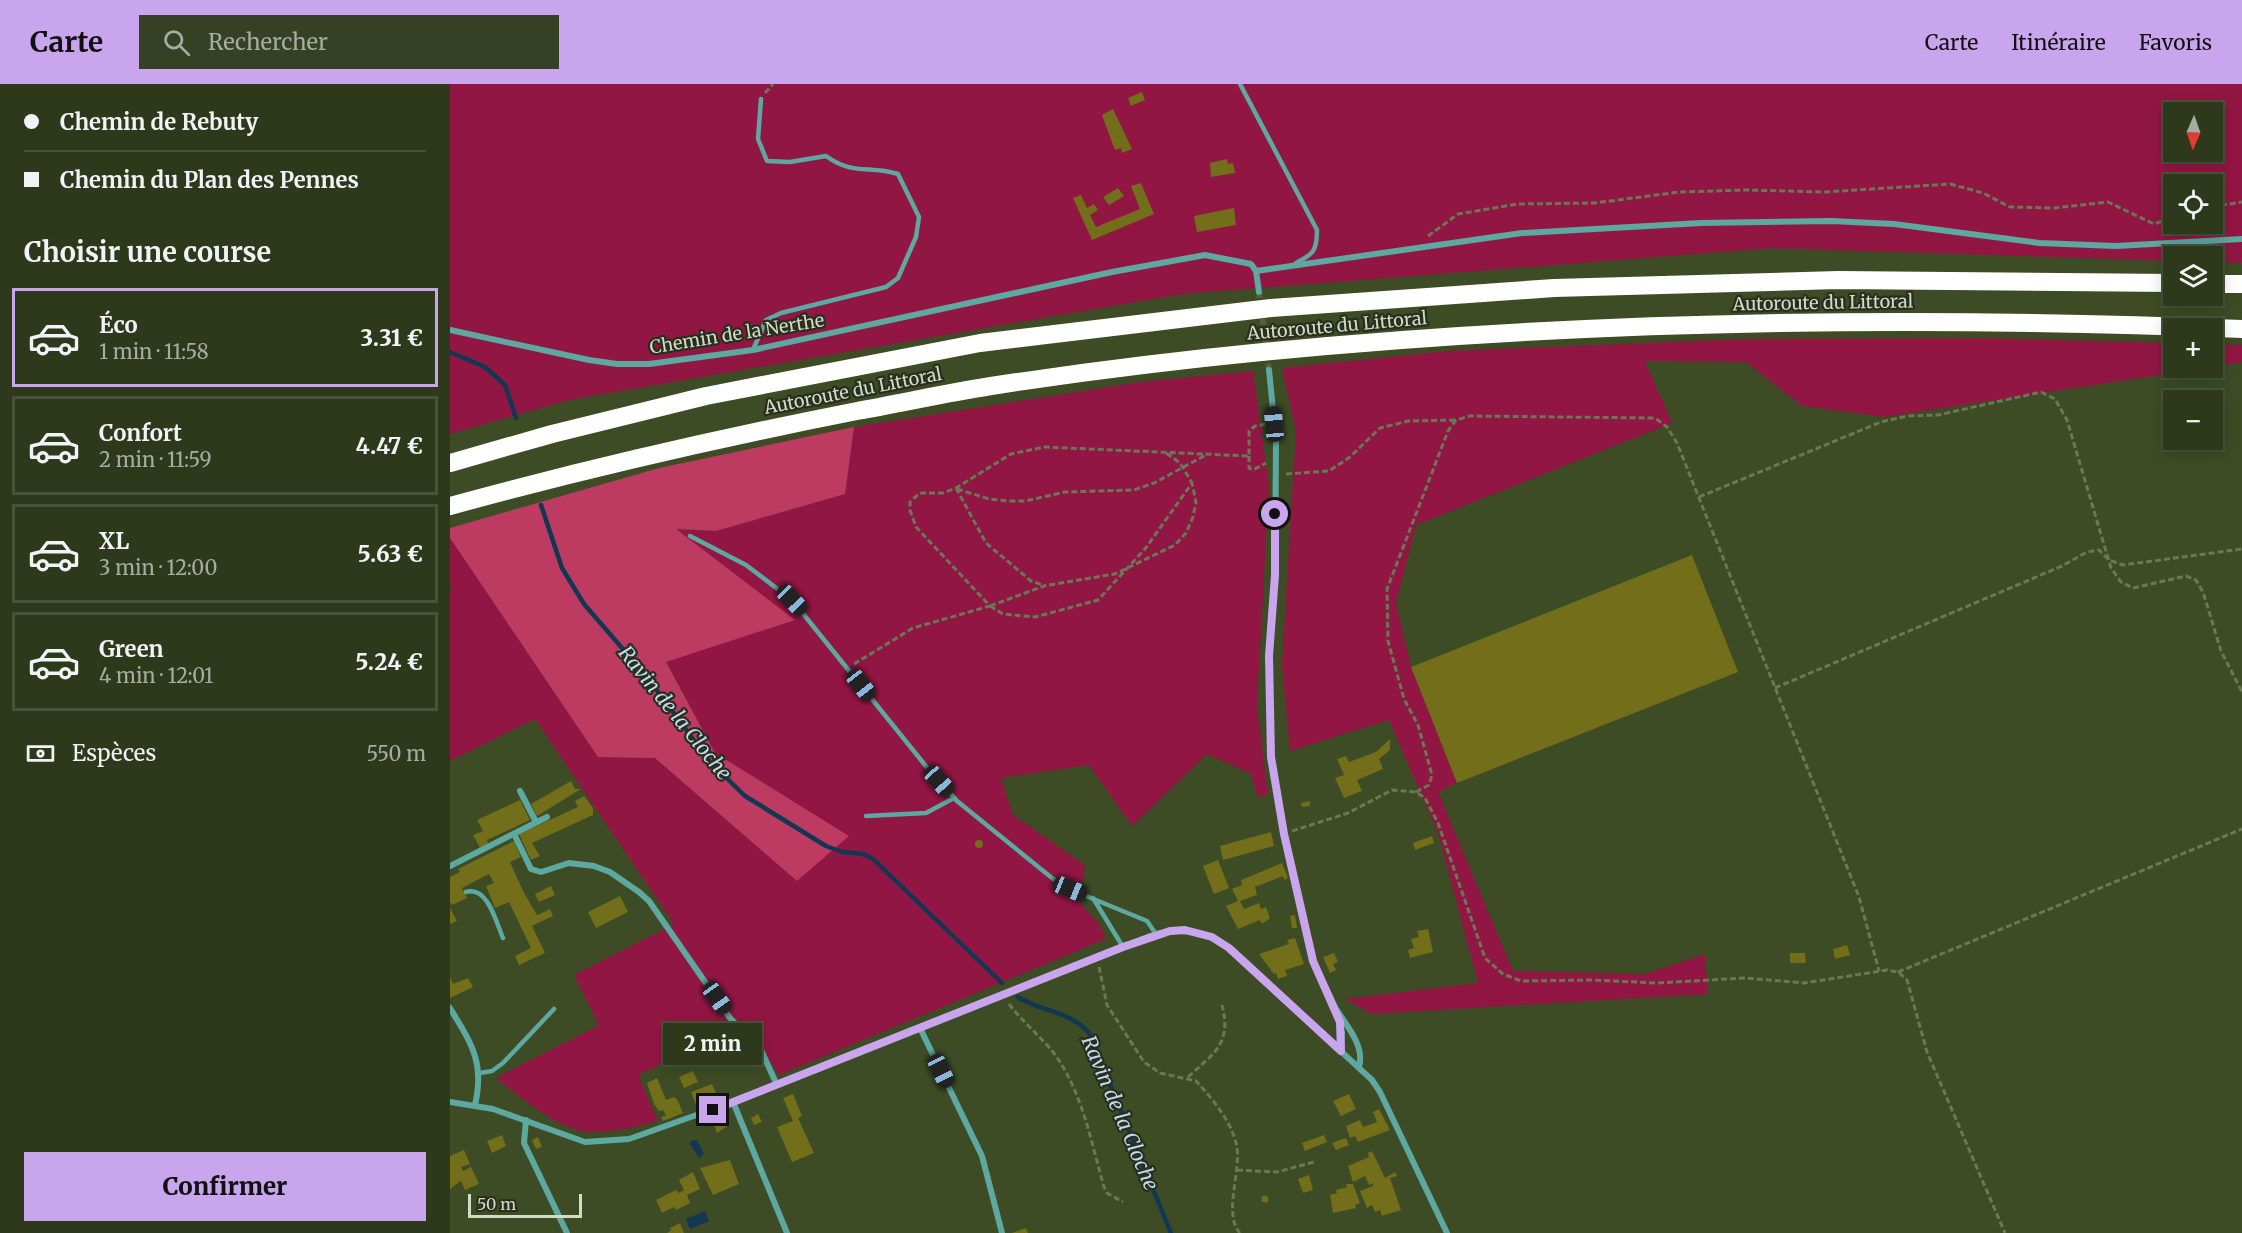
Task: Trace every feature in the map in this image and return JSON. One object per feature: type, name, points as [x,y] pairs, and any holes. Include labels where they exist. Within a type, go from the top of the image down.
[{"type":"highway","name":"Autoroute du Littoral","points":[[450,463],[552,434],[706,396],[980,343],[1271,308],[1554,288],[1814,280],[2163,283]]},
{"type":"highway","points":[[2223,284],[2240,284]]},
{"type":"highway","name":"Autoroute du Littoral","points":[[450,506],[565,474],[718,438],[989,386],[1271,351],[1553,330],[1840,322],[2017,323],[2242,329]]},
{"type":"street","points":[[1259,292],[1256,271],[1296,263],[1522,233],[1701,223],[1831,221],[1904,225],[2049,243],[2116,246],[2242,239]]},
{"type":"street","name":"Chemin de la Nerthe","points":[[450,330],[617,364],[649,364],[753,350],[923,315],[1112,272],[1205,255],[1251,264],[1256,271]]},
{"type":"street","points":[[1269,370],[1276,459],[1275,575],[1269,656],[1271,757],[1284,834],[1313,961],[1336,1009],[1355,1040],[1360,1057],[1359,1067]]},
{"type":"street","points":[[520,792],[536,822]]},
{"type":"street","points":[[450,866],[547,817]]},
{"type":"street","points":[[514,834],[531,869],[541,872],[569,863],[594,866],[623,880],[649,901],[730,1018],[761,1050],[777,1084]]},
{"type":"street","points":[[450,1102],[475,1105],[526,1120],[585,1142],[614,1142],[645,1135],[1156,934],[1185,930],[1221,942],[1359,1067],[1380,1092],[1447,1233]]},
{"type":"street","points":[[450,1008],[473,1047],[480,1073],[475,1105]]},
{"type":"street","points":[[1336,1009],[1342,1033],[1341,1051]]},
{"type":"street","points":[[920,1028],[982,1156],[1002,1233]]},
{"type":"street","points":[[733,1102],[787,1233]]},
{"type":"street","points":[[526,1120],[524,1143],[567,1233]]},
{"type":"lane","points":[[1239,84],[1317,230],[1317,248],[1313,254],[1296,263]]},
{"type":"lane","points":[[753,350],[766,320],[781,313],[886,287],[898,278],[916,237],[919,217],[898,174],[879,168],[855,171],[840,166],[825,156],[790,162],[767,161],[758,139],[761,99]]},
{"type":"lane","points":[[690,536],[770,581],[807,616],[954,798],[1052,878],[1148,921],[1156,934]]},
{"type":"lane","points":[[866,816],[926,813],[954,798]]},
{"type":"lane","points":[[466,892],[476,891],[484,896],[503,938]]},
{"type":"lane","points":[[1093,898],[1123,947]]},
{"type":"lane","points":[[480,1073],[492,1071],[504,1063],[528,1034],[554,1010]]},
{"type":"path","points":[[1410,248],[1458,214],[1518,204],[1595,203],[1679,192],[1746,189],[1825,192],[1950,184],[1983,193],[2010,207],[2054,208],[2108,202],[2154,224],[2163,221]]},
{"type":"path","points":[[2223,205],[2242,202]]},
{"type":"path","points":[[1699,497],[1881,422],[1938,415],[2042,392],[2055,399],[2067,420],[2109,560],[2121,582],[2133,588],[2187,576],[2196,580],[2203,592],[2221,651],[2242,692]]},
{"type":"path","points":[[1276,473],[1297,475],[1309,471],[1329,471],[1350,458],[1380,428],[1408,421],[1456,420],[1470,416],[1655,418],[1667,427],[1677,443],[1859,897],[1879,971]]},
{"type":"path","points":[[1416,792],[1429,784],[1432,775],[1418,725],[1404,699],[1388,641],[1387,589],[1448,431],[1456,420]]},
{"type":"path","points":[[1274,424],[1252,427],[1249,468],[1253,470],[1276,459]]},
{"type":"path","points":[[1192,483],[1131,566],[1098,600],[1035,617],[1003,614],[990,606],[916,527],[910,502],[920,493],[943,493],[956,489],[998,460],[1029,449],[1044,447],[1249,456]]},
{"type":"path","points":[[848,668],[913,628],[990,606],[1044,586],[1115,574],[1175,545],[1186,533],[1196,502],[1192,483],[1184,468],[1165,452]]},
{"type":"path","points":[[956,489],[989,499],[1025,501],[1058,493],[1134,490],[1184,468],[1208,454]]},
{"type":"path","points":[[956,489],[986,543],[1031,581],[1044,586]]},
{"type":"path","points":[[1775,688],[2051,570],[2087,552],[2099,550],[2109,560],[2123,565],[2242,549]]},
{"type":"path","points":[[1284,834],[1348,813],[1392,790],[1416,792],[1425,798],[1438,823],[1485,958],[1503,974],[1521,981],[1541,982],[1592,980],[1657,983],[1745,978],[1804,983],[1879,971],[1898,972],[2242,829]]},
{"type":"path","points":[[1095,958],[1107,1005],[1144,1062],[1160,1073],[1188,1077],[1196,1081],[1206,1091],[1231,1131],[1236,1142],[1238,1170],[1232,1210],[1233,1223],[1240,1233]]},
{"type":"path","points":[[1898,972],[1907,980],[1927,1052],[2005,1233]]},
{"type":"path","points":[[1004,994],[1012,1008],[1054,1054],[1069,1079],[1085,1122],[1104,1187],[1107,1193],[1123,1202]]},
{"type":"path","points":[[1188,1077],[1217,1051],[1224,1039],[1226,1022],[1222,1005]]},
{"type":"path","points":[[1238,1170],[1277,1172],[1314,1162]]},
{"type":"shaded area","points":[[450,84],[2242,84],[2242,263],[2223,262],[2223,246],[2163,246],[2163,261],[1773,248],[1182,294],[569,400],[450,434]]},
{"type":"shaded area","points":[[1983,338],[2163,343],[2163,375],[1884,417],[1802,406],[1746,362],[1645,361],[1672,423],[1416,525],[1396,603],[1411,667],[1457,783],[1438,792],[1513,971],[1645,974],[1705,954],[1708,994],[1372,1014],[1344,999],[1478,983],[1438,833],[1389,720],[1290,751],[1282,665],[1296,431],[1282,368],[1447,351],[1745,339]]},
{"type":"shaded area","points":[[2223,344],[2242,345],[2242,362],[2223,365]]},
{"type":"shaded area","points":[[1253,371],[1269,485],[1257,705],[1268,795],[1258,797],[1250,773],[1207,754],[1132,826],[1089,765],[1001,778],[1013,815],[1085,865],[1079,902],[1100,925],[1106,939],[779,1075],[745,1025],[638,1075],[658,1121],[641,1125],[606,1132],[576,1130],[539,1111],[496,1078],[599,1025],[574,975],[674,924],[535,719],[450,761],[450,589],[453,589],[450,584],[450,538],[598,757],[655,758],[797,881],[848,836],[715,753],[666,661],[795,620],[675,529],[716,531],[845,494],[854,427],[1140,382]]},
{"type":"shaded area","points":[[854,427],[845,494],[716,531],[676,529],[795,620],[666,662],[715,753],[849,836],[797,881],[655,758],[598,757],[450,538],[450,528],[659,468]]},
{"type":"water","points":[[697,1140],[704,1154],[699,1158],[690,1144],[691,1141]]},
{"type":"water","points":[[705,1211],[709,1221],[690,1229],[686,1219]]},
{"type":"building","points":[[1142,92],[1145,100],[1131,106],[1128,98]]},
{"type":"building","points":[[1113,109],[1132,149],[1122,153],[1121,148],[1115,150],[1102,115]]},
{"type":"building","points":[[1227,159],[1228,164],[1233,163],[1235,173],[1211,177],[1210,163]]},
{"type":"building","points":[[1141,183],[1154,214],[1092,240],[1073,198],[1081,195],[1087,208],[1094,204],[1098,210],[1090,215],[1096,227],[1140,209],[1131,186]]},
{"type":"building","points":[[1118,188],[1124,196],[1109,205],[1103,197]]},
{"type":"building","points":[[1234,208],[1236,225],[1197,232],[1194,216]]},
{"type":"building","points":[[1692,555],[1738,672],[1457,783],[1411,667]]},
{"type":"building","points":[[1390,739],[1390,750],[1379,759],[1383,769],[1357,780],[1362,791],[1344,798],[1335,778],[1344,775],[1337,759],[1346,756],[1349,762],[1376,752]]},
{"type":"building","points":[[571,781],[575,789],[581,789],[537,816],[531,804]]},
{"type":"building","points":[[584,796],[593,808],[593,815],[532,843],[540,856],[531,860],[519,834],[578,807],[575,801]]},
{"type":"building","points":[[520,800],[530,820],[487,840],[488,844],[480,848],[473,835],[483,831],[477,820]]},
{"type":"building","points":[[1310,801],[1310,806],[1302,807],[1301,803]]},
{"type":"building","points":[[1271,832],[1274,846],[1223,860],[1220,846]]},
{"type":"building","points":[[1432,836],[1434,843],[1415,850],[1413,843]]},
{"type":"building","points":[[979,840],[983,844],[979,848],[975,844]]},
{"type":"building","points":[[514,841],[521,857],[510,862],[524,893],[537,915],[550,909],[553,916],[532,926],[545,953],[519,965],[515,956],[531,948],[509,902],[495,908],[486,886],[494,883],[489,874],[462,888],[467,898],[452,905],[450,902],[450,877],[460,872],[458,869]]},
{"type":"building","points":[[1218,860],[1229,888],[1214,894],[1203,866]]},
{"type":"building","points":[[1282,863],[1288,878],[1284,880],[1283,876],[1255,887],[1257,895],[1240,901],[1244,909],[1259,903],[1261,909],[1266,907],[1270,918],[1262,924],[1260,920],[1238,929],[1226,906],[1238,901],[1232,889],[1242,885],[1241,880]]},
{"type":"building","points":[[551,886],[555,895],[539,902],[535,894]]},
{"type":"building","points":[[620,896],[628,912],[596,928],[588,912]]},
{"type":"building","points":[[450,908],[457,921],[450,924]]},
{"type":"building","points":[[1295,915],[1297,928],[1292,928],[1290,916]]},
{"type":"building","points":[[1428,929],[1433,952],[1410,958],[1408,950],[1414,948],[1411,939],[1419,937],[1417,931]]},
{"type":"building","points":[[1295,938],[1304,964],[1285,970],[1287,976],[1278,979],[1276,973],[1274,974],[1259,954],[1289,944],[1287,940]]},
{"type":"building","points":[[1847,945],[1850,955],[1835,959],[1833,949]]},
{"type":"building","points":[[1334,953],[1338,962],[1333,964],[1336,970],[1330,973],[1323,957]]},
{"type":"building","points":[[1790,953],[1805,953],[1806,963],[1790,963]]},
{"type":"building","points":[[450,977],[453,984],[468,978],[473,987],[450,998]]},
{"type":"building","points":[[693,1071],[698,1082],[684,1088],[679,1077]]},
{"type":"building","points":[[657,1078],[666,1100],[674,1097],[677,1099],[683,1113],[663,1121],[661,1117],[666,1116],[663,1110],[659,1111],[654,1104],[647,1083]]},
{"type":"building","points":[[712,1084],[718,1098],[697,1107],[691,1092]]},
{"type":"building","points":[[793,1094],[802,1116],[798,1118],[814,1153],[792,1162],[777,1127],[793,1121],[783,1098]]},
{"type":"building","points":[[1349,1094],[1356,1109],[1341,1116],[1333,1101]]},
{"type":"building","points":[[1379,1109],[1390,1130],[1358,1142],[1355,1136],[1350,1138],[1346,1126],[1360,1120],[1363,1127],[1377,1122],[1373,1112]]},
{"type":"building","points":[[758,1114],[762,1122],[754,1125],[751,1118]]},
{"type":"building","points":[[725,1115],[729,1125],[717,1133],[713,1121],[710,1120]]},
{"type":"building","points":[[502,1135],[506,1146],[492,1153],[487,1141]]},
{"type":"building","points":[[1324,1135],[1327,1142],[1305,1151],[1302,1143]]},
{"type":"building","points":[[538,1137],[542,1147],[536,1149],[532,1140]]},
{"type":"building","points":[[1346,1138],[1349,1145],[1336,1150],[1332,1143]]},
{"type":"building","points":[[464,1150],[470,1164],[461,1167],[463,1171],[471,1167],[479,1184],[465,1190],[461,1181],[450,1189],[450,1156]]},
{"type":"building","points":[[1372,1151],[1385,1178],[1395,1172],[1397,1176],[1390,1178],[1401,1210],[1382,1216],[1380,1210],[1375,1212],[1372,1205],[1367,1208],[1360,1191],[1373,1186],[1373,1183],[1369,1185],[1365,1176],[1353,1182],[1348,1166],[1369,1157],[1368,1153]]},
{"type":"building","points":[[730,1160],[739,1184],[713,1195],[700,1168]]},
{"type":"building","points":[[693,1172],[700,1189],[687,1195],[690,1203],[676,1210],[674,1207],[662,1213],[656,1200],[676,1190],[679,1193],[684,1190],[679,1180]]},
{"type":"building","points":[[1309,1175],[1313,1190],[1303,1193],[1298,1179]]},
{"type":"building","points":[[1346,1184],[1353,1184],[1360,1203],[1355,1205],[1356,1208],[1333,1213],[1330,1195],[1337,1193],[1336,1190],[1347,1187]]},
{"type":"building","points":[[1265,1195],[1269,1199],[1265,1203],[1261,1199]]},
{"type":"building","points":[[680,1223],[684,1233],[667,1233],[671,1230],[670,1228]]},
{"type":"building","points":[[1026,1228],[1028,1233],[1012,1233]]},
{"type":"waterway","name":"Ravin de la Cloche","points":[[450,352],[485,367],[505,385],[516,418]]},
{"type":"waterway","name":"Ravin de la Cloche","points":[[541,505],[562,568],[584,604],[647,677],[710,762],[745,796],[826,846],[842,852],[864,854],[873,859],[1002,983]]},
{"type":"waterway","name":"Ravin de la Cloche","points":[[1018,997],[1074,1020],[1089,1033],[1171,1233]]},
{"type":"tunnel","points":[[1259,292],[1269,370]]},
{"type":"route","points":[[713,1110],[1150,936],[1170,931],[1185,930],[1212,937],[1221,942],[1341,1051],[1342,1033],[1336,1009],[1313,961],[1284,834],[1271,757],[1269,656],[1275,575],[1275,514]]}]
